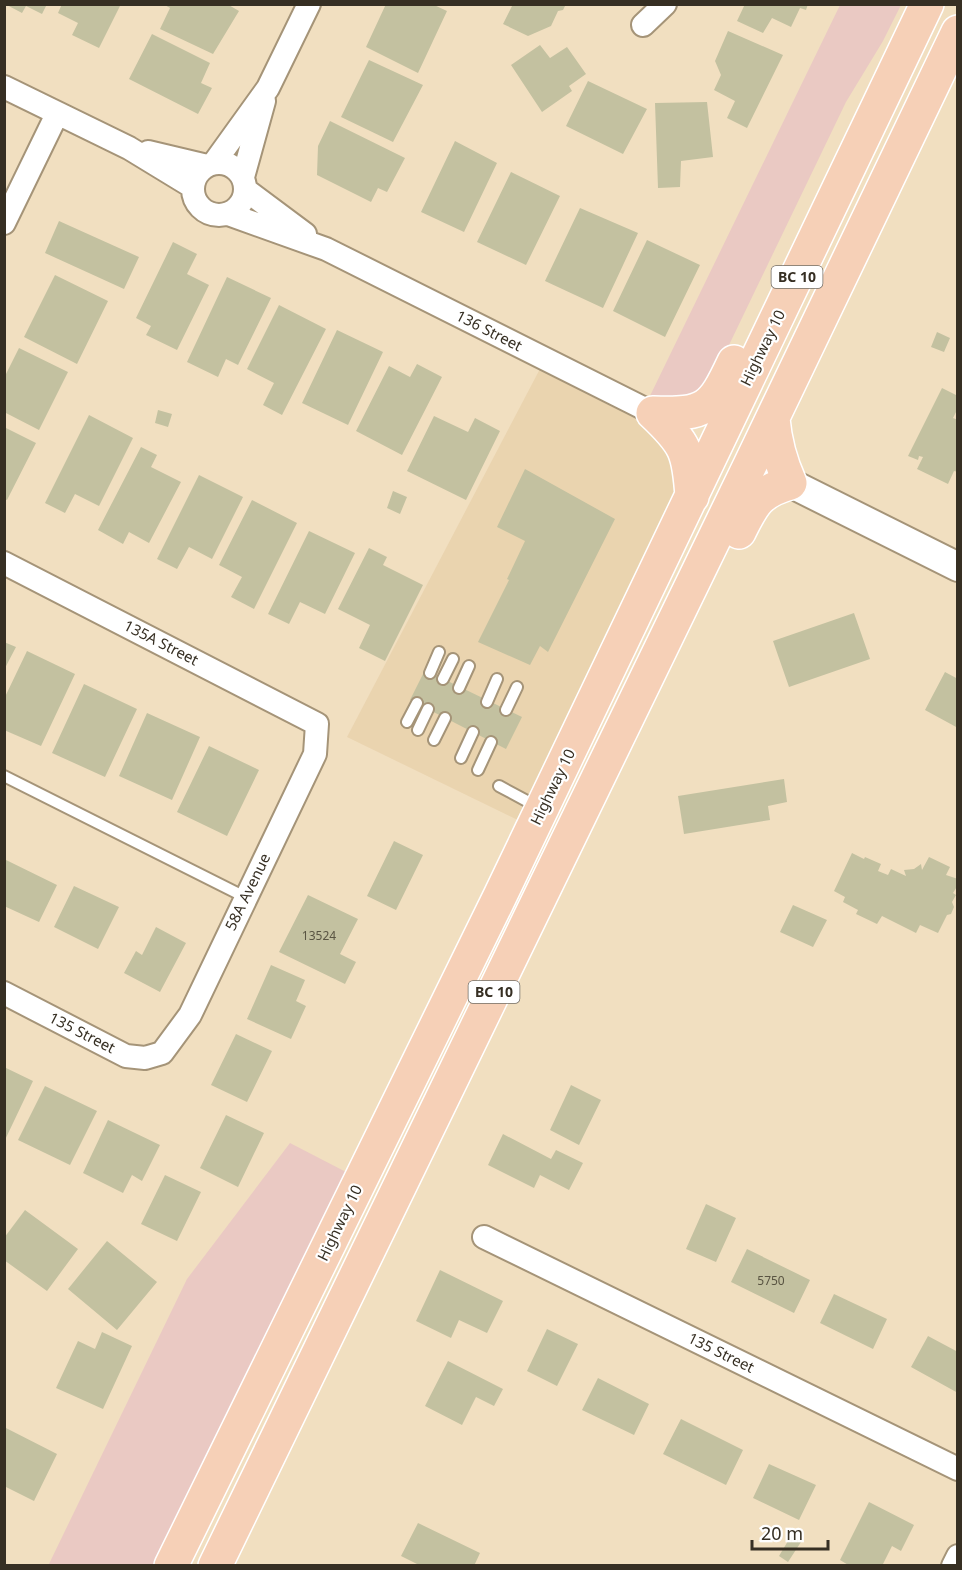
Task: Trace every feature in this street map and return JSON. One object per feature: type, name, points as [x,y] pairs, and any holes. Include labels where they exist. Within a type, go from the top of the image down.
[{"type":"highway","name":"Highway 10","points":[[171,1566],[542,810],[927,4]]},
{"type":"highway","name":"BC 10","points":[[215,1566],[773,419],[957,32]]},
{"type":"highway","points":[[653,413],[683,414],[696,411],[709,405],[720,393],[847,129],[902,57]]},
{"type":"highway","points":[[653,413],[674,433],[687,453],[692,497]]},
{"type":"highway","points":[[576,824],[610,793],[755,502],[765,492],[790,483],[781,463],[773,419]]},
{"type":"street","points":[[268,88],[241,205],[228,214],[219,216],[203,210],[194,196],[195,178],[210,164],[268,88],[309,4]]},
{"type":"street","points":[[643,25],[665,4]]},
{"type":"street","points":[[4,87],[129,148],[193,187]]},
{"type":"street","points":[[4,223],[57,114]]},
{"type":"street","points":[[129,148],[210,164],[231,165],[245,184]]},
{"type":"street","name":"136 Street","points":[[245,184],[326,249]]},
{"type":"street","name":"136 Street","points":[[228,214],[326,249],[653,413]]},
{"type":"street","points":[[790,483],[957,567]]},
{"type":"street","name":"135A Street","points":[[4,563],[317,724]]},
{"type":"street","name":"58A Avenue","points":[[162,1053],[189,1015],[315,754],[317,724]]},
{"type":"street","name":"135 Street","points":[[4,993],[126,1056],[146,1058],[162,1053]]},
{"type":"street","name":"135 Street","points":[[484,1237],[957,1469]]},
{"type":"street","points":[[953,1566],[957,1556]]},
{"type":"lane","points":[[430,673],[439,652]]},
{"type":"lane","points":[[442,679],[453,658]]},
{"type":"lane","points":[[459,688],[468,666]]},
{"type":"lane","points":[[487,702],[497,679]]},
{"type":"lane","points":[[506,710],[517,687]]},
{"type":"lane","points":[[407,722],[417,703]]},
{"type":"lane","points":[[418,730],[428,709]]},
{"type":"lane","points":[[434,740],[445,718]]},
{"type":"lane","points":[[461,758],[473,732]]},
{"type":"lane","points":[[478,770],[491,742]]},
{"type":"lane","points":[[4,777],[245,897]]},
{"type":"lane","points":[[499,786],[542,810]]},
{"type":"shaded area","points":[[840,5],[901,5],[883,41],[846,102],[717,370],[691,397],[648,400]]},
{"type":"shaded area","points":[[542,365],[709,451],[526,824],[347,737]]},
{"type":"shaded area","points":[[290,1143],[348,1173],[154,1565],[48,1566],[187,1279]]},
{"type":"building","points":[[5,4],[47,4],[42,14],[26,6],[22,13]]},
{"type":"building","points":[[62,4],[121,4],[99,48],[72,35],[78,23],[58,13]]},
{"type":"building","points":[[163,4],[227,4],[239,11],[213,54],[160,29],[170,8]]},
{"type":"building","points":[[386,4],[432,4],[447,11],[418,73],[366,47]]},
{"type":"building","points":[[513,4],[566,4],[563,10],[558,11],[551,26],[528,36],[503,24]]},
{"type":"building","points":[[745,4],[808,4],[806,10],[800,8],[791,27],[772,18],[763,33],[737,21]]},
{"type":"building","points":[[728,31],[783,55],[747,128],[727,118],[735,101],[714,90],[721,75],[715,61]]},
{"type":"building","points":[[152,34],[210,63],[201,83],[212,88],[198,114],[129,79]]},
{"type":"building","points":[[540,45],[550,58],[567,47],[586,74],[569,86],[572,91],[542,112],[511,65]]},
{"type":"building","points":[[369,60],[423,85],[393,142],[341,117]]},
{"type":"building","points":[[588,81],[647,109],[623,154],[566,126]]},
{"type":"building","points":[[707,102],[713,157],[681,161],[680,187],[658,188],[655,103]]},
{"type":"building","points":[[330,121],[405,158],[387,192],[378,188],[371,202],[317,175],[318,146]]},
{"type":"building","points":[[455,141],[497,163],[464,232],[421,212]]},
{"type":"building","points":[[511,172],[560,196],[526,265],[477,242]]},
{"type":"building","points":[[580,208],[638,233],[603,308],[545,281]]},
{"type":"building","points":[[59,221],[139,257],[124,289],[45,253]]},
{"type":"building","points":[[647,240],[700,265],[665,337],[613,311]]},
{"type":"building","points":[[173,242],[197,254],[187,274],[209,285],[177,350],[146,335],[151,326],[136,318]]},
{"type":"building","points":[[55,275],[108,301],[77,364],[24,337]]},
{"type":"building","points":[[227,277],[271,298],[238,365],[226,359],[218,377],[187,362]]},
{"type":"building","points":[[279,305],[326,329],[282,415],[263,405],[274,383],[247,369]]},
{"type":"building","points":[[337,330],[383,352],[348,425],[302,403]]},
{"type":"building","points":[[937,332],[950,338],[944,352],[931,347]]},
{"type":"building","points":[[19,348],[68,372],[39,430],[4,412],[4,378]]},
{"type":"building","points":[[417,364],[442,377],[402,455],[356,431],[389,366],[410,377]]},
{"type":"building","points":[[942,388],[958,396],[958,408],[953,418],[958,420],[958,472],[954,471],[948,484],[917,469],[923,457],[919,456],[918,460],[908,456]]},
{"type":"building","points":[[158,410],[172,414],[168,427],[155,423]]},
{"type":"building","points":[[89,415],[133,438],[99,506],[75,494],[65,513],[45,503]]},
{"type":"building","points":[[434,416],[468,432],[475,418],[500,431],[466,500],[407,471]]},
{"type":"building","points":[[4,427],[36,443],[7,500],[4,499]]},
{"type":"building","points":[[141,447],[157,455],[151,467],[181,482],[149,543],[129,532],[123,544],[98,530]]},
{"type":"building","points":[[525,469],[615,519],[548,652],[540,646],[530,665],[478,642],[509,580],[507,579],[525,541],[497,527]]},
{"type":"building","points":[[199,475],[243,497],[212,559],[189,547],[177,569],[157,559]]},
{"type":"building","points":[[393,491],[407,497],[400,514],[387,508]]},
{"type":"building","points":[[252,500],[297,523],[254,609],[231,597],[242,577],[219,565]]},
{"type":"building","points":[[309,531],[355,553],[325,614],[300,602],[289,624],[268,614]]},
{"type":"building","points":[[369,548],[387,557],[383,565],[423,585],[385,661],[359,648],[370,625],[338,609]]},
{"type":"building","points":[[854,613],[870,659],[789,687],[773,641]]},
{"type":"building","points":[[4,642],[16,647],[4,670]]},
{"type":"building","points":[[27,651],[75,674],[41,746],[4,730],[4,699]]},
{"type":"building","points":[[425,670],[522,717],[506,749],[410,700]]},
{"type":"building","points":[[945,672],[958,679],[958,728],[925,710]]},
{"type":"building","points":[[84,684],[137,709],[105,777],[52,753]]},
{"type":"building","points":[[147,713],[200,737],[172,800],[119,776]]},
{"type":"building","points":[[209,746],[259,770],[227,836],[177,812]]},
{"type":"building","points":[[784,779],[787,802],[768,806],[770,820],[684,834],[678,796]]},
{"type":"building","points":[[394,841],[423,855],[396,910],[367,896]]},
{"type":"building","points":[[852,853],[881,864],[878,871],[888,875],[891,869],[906,876],[904,870],[914,869],[921,864],[922,870],[929,857],[950,867],[946,875],[958,879],[958,885],[953,893],[956,895],[952,902],[954,907],[938,933],[920,925],[916,933],[882,916],[877,924],[856,914],[858,910],[843,902],[845,897],[834,891]]},
{"type":"building","points":[[4,859],[57,885],[39,922],[4,906]]},
{"type":"building","points":[[74,886],[119,907],[98,949],[54,927]]},
{"type":"building","points":[[308,895],[358,919],[340,954],[356,962],[345,984],[279,952]]},
{"type":"building","points":[[793,905],[827,920],[813,947],[780,932]]},
{"type":"building","points":[[156,927],[186,943],[160,992],[124,973],[136,951],[142,955]]},
{"type":"building","points":[[271,965],[305,980],[296,1001],[306,1006],[291,1039],[247,1019]]},
{"type":"building","points":[[236,1034],[272,1051],[247,1102],[211,1085]]},
{"type":"building","points":[[4,1067],[33,1081],[4,1142]]},
{"type":"building","points":[[571,1085],[601,1100],[579,1145],[550,1130]]},
{"type":"building","points":[[45,1086],[97,1111],[70,1165],[18,1140]]},
{"type":"building","points":[[226,1115],[264,1133],[238,1187],[200,1168]]},
{"type":"building","points":[[108,1120],[160,1145],[142,1181],[132,1175],[123,1193],[83,1173]]},
{"type":"building","points":[[503,1134],[551,1159],[556,1150],[583,1163],[569,1190],[540,1175],[534,1188],[488,1165]]},
{"type":"building","points":[[165,1175],[201,1192],[177,1241],[141,1224]]},
{"type":"building","points":[[706,1204],[736,1218],[716,1262],[686,1249]]},
{"type":"building","points":[[25,1210],[78,1249],[47,1291],[4,1260],[4,1238]]},
{"type":"building","points":[[107,1241],[157,1282],[117,1330],[68,1289]]},
{"type":"building","points":[[747,1249],[810,1280],[794,1313],[731,1282]]},
{"type":"building","points":[[440,1270],[503,1301],[487,1333],[459,1320],[451,1338],[416,1321]]},
{"type":"building","points":[[834,1294],[887,1319],[873,1349],[820,1323]]},
{"type":"building","points":[[547,1329],[578,1344],[557,1386],[527,1371]]},
{"type":"building","points":[[102,1332],[132,1346],[103,1409],[56,1388],[78,1341],[95,1349]]},
{"type":"building","points":[[928,1336],[958,1352],[958,1393],[911,1367]]},
{"type":"building","points":[[448,1361],[503,1389],[494,1406],[476,1397],[462,1425],[425,1406]]},
{"type":"building","points":[[598,1378],[649,1404],[634,1435],[582,1410]]},
{"type":"building","points":[[681,1419],[743,1450],[726,1485],[663,1454]]},
{"type":"building","points":[[4,1427],[57,1454],[34,1501],[4,1486]]},
{"type":"building","points":[[769,1464],[816,1485],[799,1520],[753,1498]]},
{"type":"building","points":[[869,1502],[914,1525],[901,1551],[892,1546],[882,1566],[850,1566],[840,1560]]},
{"type":"building","points":[[418,1523],[480,1553],[474,1566],[421,1566],[401,1556]]},
{"type":"building","points":[[791,1536],[801,1542],[788,1562],[779,1556]]}]
